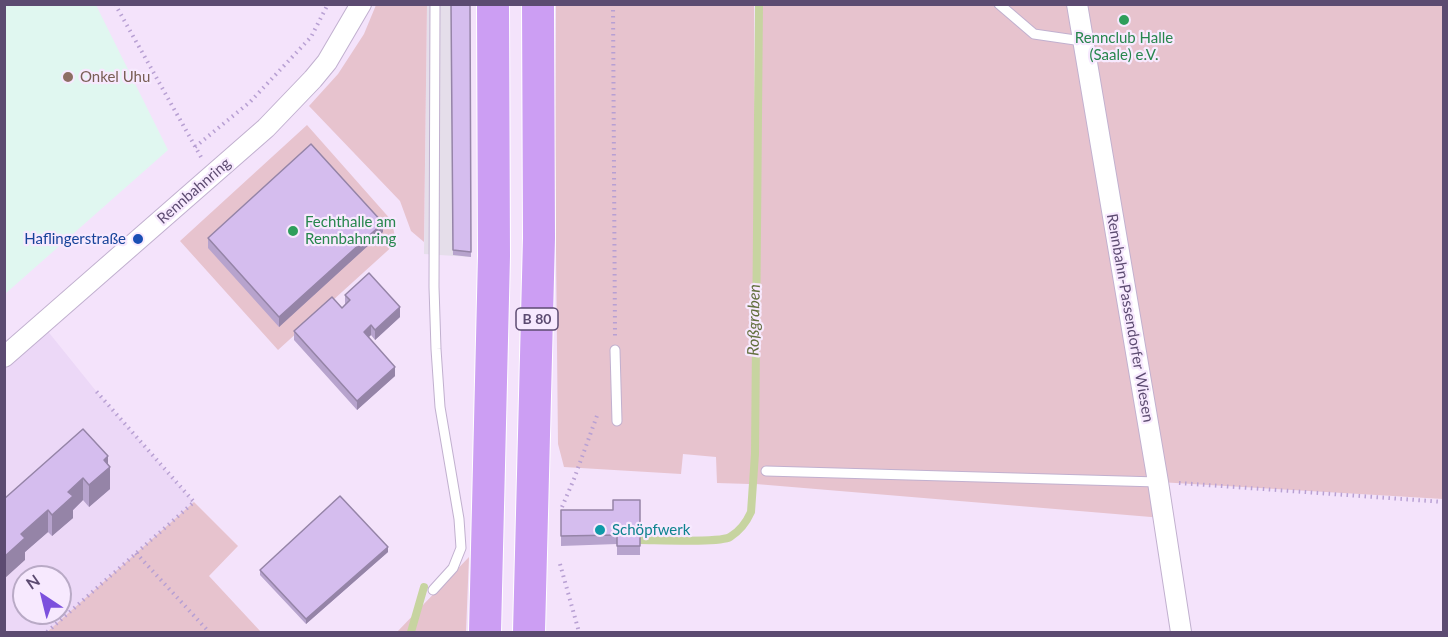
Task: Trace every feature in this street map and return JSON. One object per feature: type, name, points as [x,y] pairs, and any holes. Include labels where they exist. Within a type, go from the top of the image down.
[{"type":"highway","points":[[485,633],[494,256],[493,4]]},
{"type":"highway","name":"B 80","points":[[529,633],[539,238],[538,4]]},
{"type":"street","name":"Rennbahnring","points":[[4,357],[266,128],[327,62],[361,4]]},
{"type":"street","name":"Rennbahn-Passendorfer Wiesen","points":[[1077,4],[1158,482],[1181,633]]},
{"type":"lane","points":[[433,590],[453,568],[461,548],[459,519],[440,407],[436,349],[434,287],[435,4]]},
{"type":"lane","points":[[999,4],[1034,34],[1082,41]]},
{"type":"lane","points":[[615,351],[617,422]]},
{"type":"lane","points":[[765,471],[1158,482]]},
{"type":"path","points":[[115,4],[211,176]]},
{"type":"path","points":[[195,147],[250,102],[304,45],[311,37],[328,4]]},
{"type":"path","points":[[613,4],[615,351]]},
{"type":"path","points":[[47,633],[194,502],[96,391]]},
{"type":"path","points":[[559,514],[601,403]]},
{"type":"path","points":[[1158,482],[1443,502]]},
{"type":"path","points":[[136,553],[208,633]]},
{"type":"path","points":[[559,561],[579,633]]},
{"type":"shaded area","name":"Onkel Uhu","points":[[5,4],[96,5],[168,150],[5,294]]},
{"type":"shaded area","points":[[376,5],[427,5],[424,242],[411,231],[400,201],[309,106],[338,74],[364,34]]},
{"type":"shaded area","points":[[427,5],[470,5],[471,257],[424,254]]},
{"type":"shaded area","points":[[556,5],[754,5],[755,454],[749,484],[717,483],[716,457],[683,454],[681,474],[564,467],[558,444]]},
{"type":"shaded area","points":[[758,5],[1076,5],[1163,518],[756,484]]},
{"type":"shaded area","points":[[1078,5],[1443,5],[1443,499],[1159,482]]},
{"type":"shaded area","name":"Fechthalle am Rennbahnring","points":[[307,125],[392,221],[396,243],[278,350],[180,241]]},
{"type":"shaded area","points":[[42,324],[96,391],[194,502],[72,610],[72,565],[12,565],[12,625],[55,625],[47,632],[5,632],[4,357]]},
{"type":"shaded area","points":[[194,502],[238,546],[209,576],[261,632],[47,632],[55,625],[72,625],[72,610]]},
{"type":"shaded area","points":[[469,557],[466,632],[397,632]]},
{"type":"building","points":[[451,4],[470,4],[471,252],[453,250]]},
{"type":"building","points":[[311,144],[383,223],[279,317],[208,238]]},
{"type":"building","points":[[369,273],[400,307],[375,330],[371,325],[364,332],[395,367],[357,401],[294,331],[332,297],[342,308],[350,300],[345,295]]},
{"type":"building","points":[[83,429],[108,456],[104,460],[110,467],[89,485],[83,478],[68,492],[73,496],[52,515],[48,510],[21,534],[25,538],[4,557],[4,499]]},
{"type":"building","points":[[340,496],[388,547],[306,619],[260,570]]},
{"type":"building","name":"Schöpfwerk","points":[[613,500],[640,500],[640,546],[617,546],[617,535],[561,536],[561,510],[613,510]]},
{"type":"waterway","name":"Roßgraben","points":[[640,540],[724,539],[740,529],[751,512],[755,454],[759,4]]},
{"type":"waterway","name":"Roßgraben","points":[[411,632],[424,587]]},
{"type":"place","name":"Rennclub Halle (Saale) e.V.","points":[[1124,20]]},
{"type":"place","name":"Onkel Uhu","points":[[68,77]]},
{"type":"place","name":"Fechthalle am Rennbahnring","points":[[293,231]]},
{"type":"place","name":"Haflingerstraße","points":[[138,239]]},
{"type":"place","name":"Schöpfwerk","points":[[600,530]]}]
